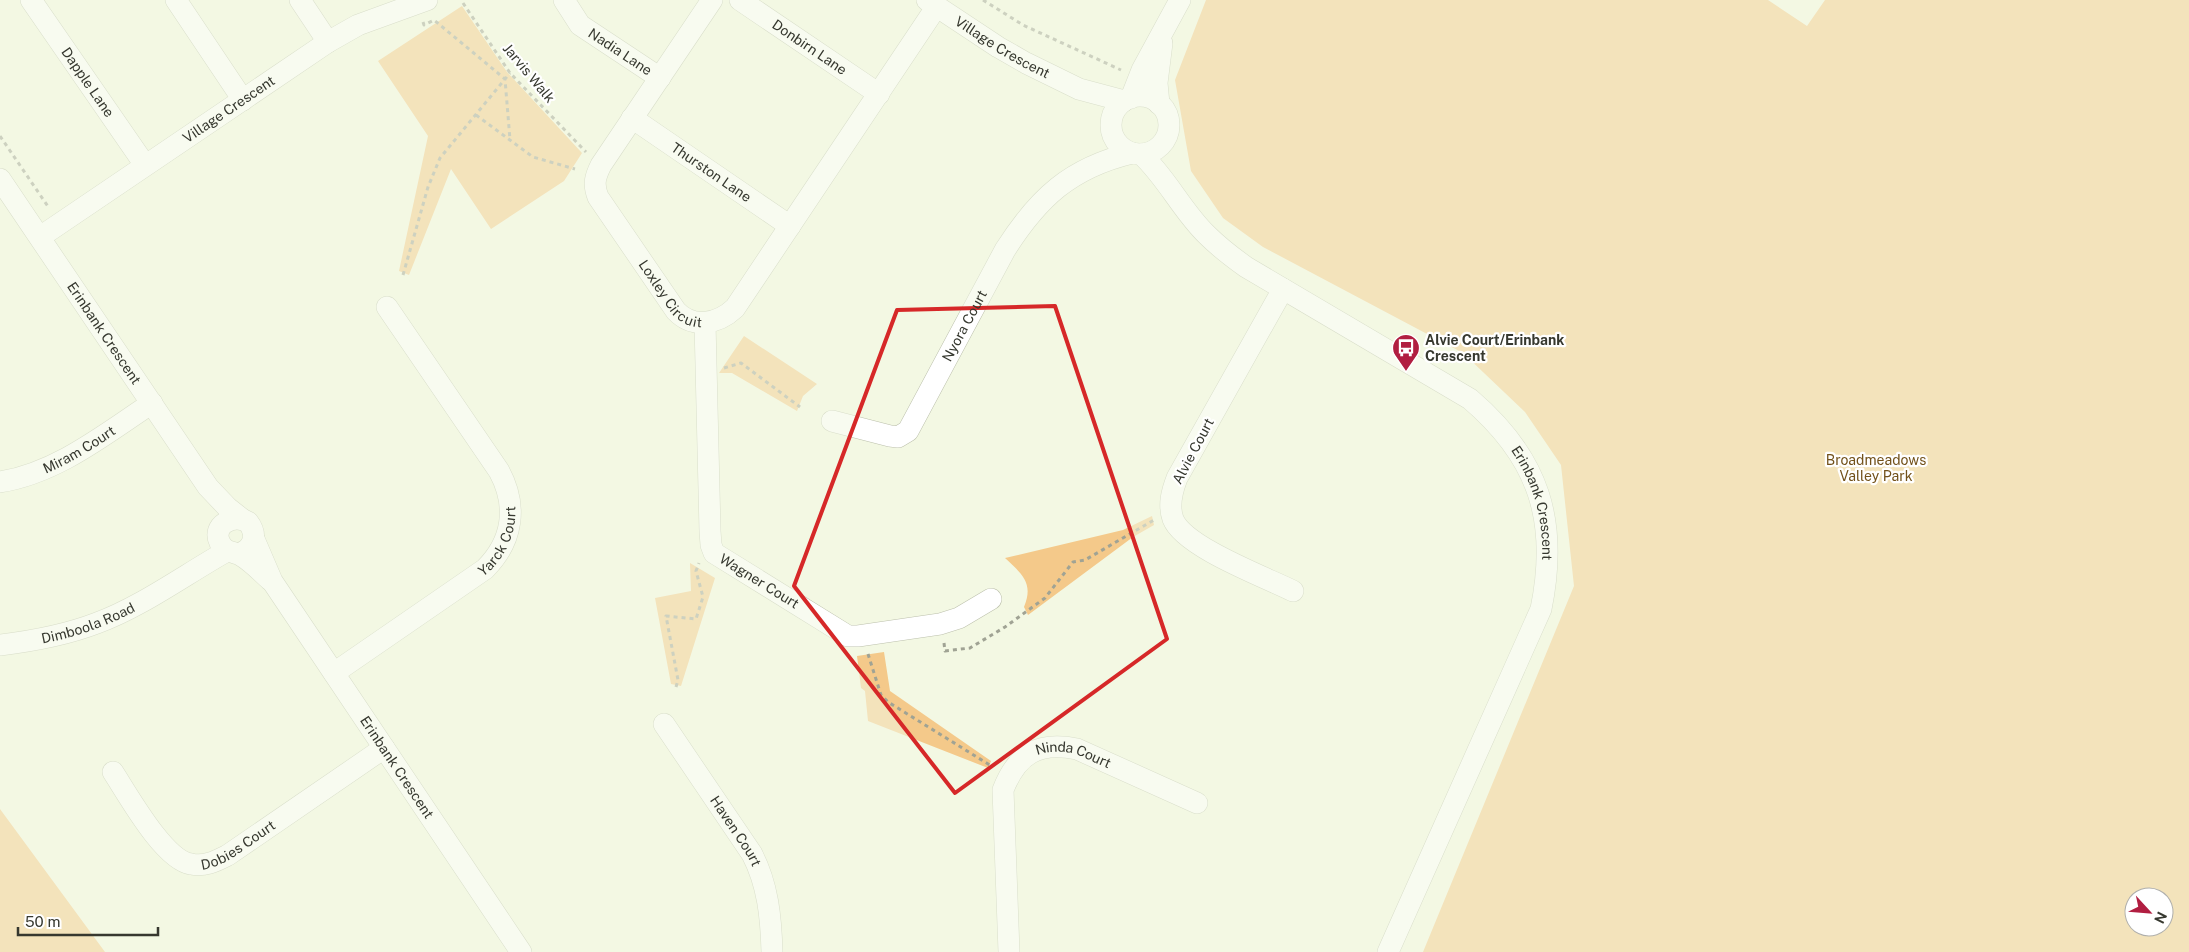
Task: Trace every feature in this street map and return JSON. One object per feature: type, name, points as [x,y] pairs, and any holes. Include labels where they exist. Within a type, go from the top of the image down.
[{"type":"street","name":"Dapple Lane","points":[[31,0],[145,165]]},
{"type":"street","points":[[176,0],[244,100]]},
{"type":"street","points":[[300,0],[328,42]]},
{"type":"street","name":"Nadia Lane","points":[[564,0],[580,25],[660,78]]},
{"type":"street","name":"Loxley Circuit","points":[[712,0],[632,118],[595,177],[594,187],[598,197],[676,311],[682,318],[705,322],[718,321],[735,308],[879,94],[932,3]]},
{"type":"street","name":"Donbirn Lane","points":[[740,0],[879,94]]},
{"type":"street","points":[[1131,92],[1148,97],[1159,104],[1166,113],[1168,122],[1165,139],[1151,152],[1137,153],[1116,142],[1112,128],[1113,114],[1131,92],[1180,0]]},
{"type":"street","name":"Village Crescent","points":[[40,237],[328,42],[358,25],[422,2]]},
{"type":"street","name":"Village Crescent","points":[[932,3],[998,47],[1079,89],[1112,128]]},
{"type":"street","points":[[1159,104],[1157,82],[1164,33]]},
{"type":"street","name":"Village Crescent","points":[[1079,89],[1131,92]]},
{"type":"street","name":"Thurston Lane","points":[[632,118],[790,226]]},
{"type":"street","name":"Nyora Court","points":[[1081,171],[1112,128]]},
{"type":"street","name":"Erinbank Crescent","points":[[1165,139],[1168,162],[1178,198]]},
{"type":"street","name":"Nyora Court","points":[[832,421],[890,436],[898,437],[908,431],[1005,250],[1022,224],[1040,202],[1061,183],[1081,171],[1109,158],[1137,153]]},
{"type":"street","name":"Erinbank Crescent","points":[[1137,153],[1156,168],[1206,235],[1224,252],[1470,399],[1492,418],[1524,460],[1534,480],[1545,520],[1548,560],[1541,609],[1388,952]]},
{"type":"street","name":"Erinbank Crescent","points":[[0,179],[208,487],[228,508],[252,527],[254,539],[272,582],[384,748],[511,948]]},
{"type":"street","name":"Alvie Court","points":[[1283,289],[1177,478],[1172,492],[1171,510],[1174,521],[1181,530],[1200,547],[1293,591]]},
{"type":"street","name":"Yarck Court","points":[[334,673],[485,569],[502,547],[509,533],[511,518],[506,485],[499,471],[387,306]]},
{"type":"street","name":"Wagner Court","points":[[705,322],[710,545],[714,553],[848,636],[940,624],[959,618],[991,599]]},
{"type":"street","name":"Miram Court","points":[[0,482],[31,475],[58,463],[152,404]]},
{"type":"street","name":"Erinbank Crescent","points":[[208,487],[226,541],[272,582]]},
{"type":"street","points":[[226,541],[230,519],[242,519]]},
{"type":"street","name":"Dimboola Road","points":[[0,645],[63,634],[98,623],[131,608],[170,584],[226,541],[249,549],[254,539]]},
{"type":"street","name":"Haven Court","points":[[664,724],[752,854],[761,872],[768,899],[772,952]]},
{"type":"street","name":"Ninda Court","points":[[1008,952],[1003,790],[1008,777],[1019,762],[1030,752],[1044,746],[1061,746],[1077,749],[1197,803]]},
{"type":"street","name":"Dobies Court","points":[[112,772],[172,856],[190,864],[201,865],[228,854],[384,748]]},
{"type":"path","points":[[983,0],[1131,92]]},
{"type":"path","points":[[422,2],[424,25],[434,20],[505,79],[510,140]]},
{"type":"path","name":"Jarvis Walk","points":[[463,3],[510,73],[586,152]]},
{"type":"path","points":[[403,275],[434,171],[444,152],[510,73]]},
{"type":"path","points":[[476,114],[533,157],[575,169]]},
{"type":"path","points":[[0,136],[58,224]]},
{"type":"path","points":[[706,370],[724,368],[741,363],[800,407]]},
{"type":"path","points":[[940,624],[945,652],[970,648],[1005,627],[1045,598],[1073,562],[1091,557],[1155,520]]},
{"type":"path","points":[[676,687],[678,680],[666,616],[696,619],[703,596],[696,571],[698,565],[714,553]]},
{"type":"path","points":[[858,636],[868,652],[881,695],[888,702],[1008,777]]},
{"type":"highlighted area","points":[[1055,306],[1167,639],[955,793],[794,586],[897,310]]},
{"type":"green space","name":"Broadmeadows Valley Park","points":[[1206,0],[1768,0],[1807,26],[1825,0],[2189,0],[2189,952],[1423,952],[1574,586],[1561,465],[1525,412],[1463,353],[1263,247],[1223,218],[1191,171],[1175,80]]},
{"type":"green space","points":[[462,6],[507,72],[582,153],[564,181],[491,229],[451,169],[409,275],[399,271],[428,136],[378,61]]},
{"type":"green space","points":[[744,336],[817,384],[803,396],[797,411],[732,373],[719,373]]},
{"type":"green space","points":[[1152,516],[1154,525],[1133,537],[1028,615],[1024,607],[1028,591],[1025,580],[1005,558],[1123,530]]},
{"type":"green space","points":[[690,563],[715,578],[681,686],[671,684],[655,598],[691,591]]},
{"type":"green space","points":[[884,652],[890,691],[991,761],[988,768],[868,721],[865,691],[861,688],[857,656]]},
{"type":"green space","points":[[0,809],[105,952],[0,952]]},
{"type":"place","name":"Alvie Court/Erinbank Crescent","points":[[1406,372]]}]
